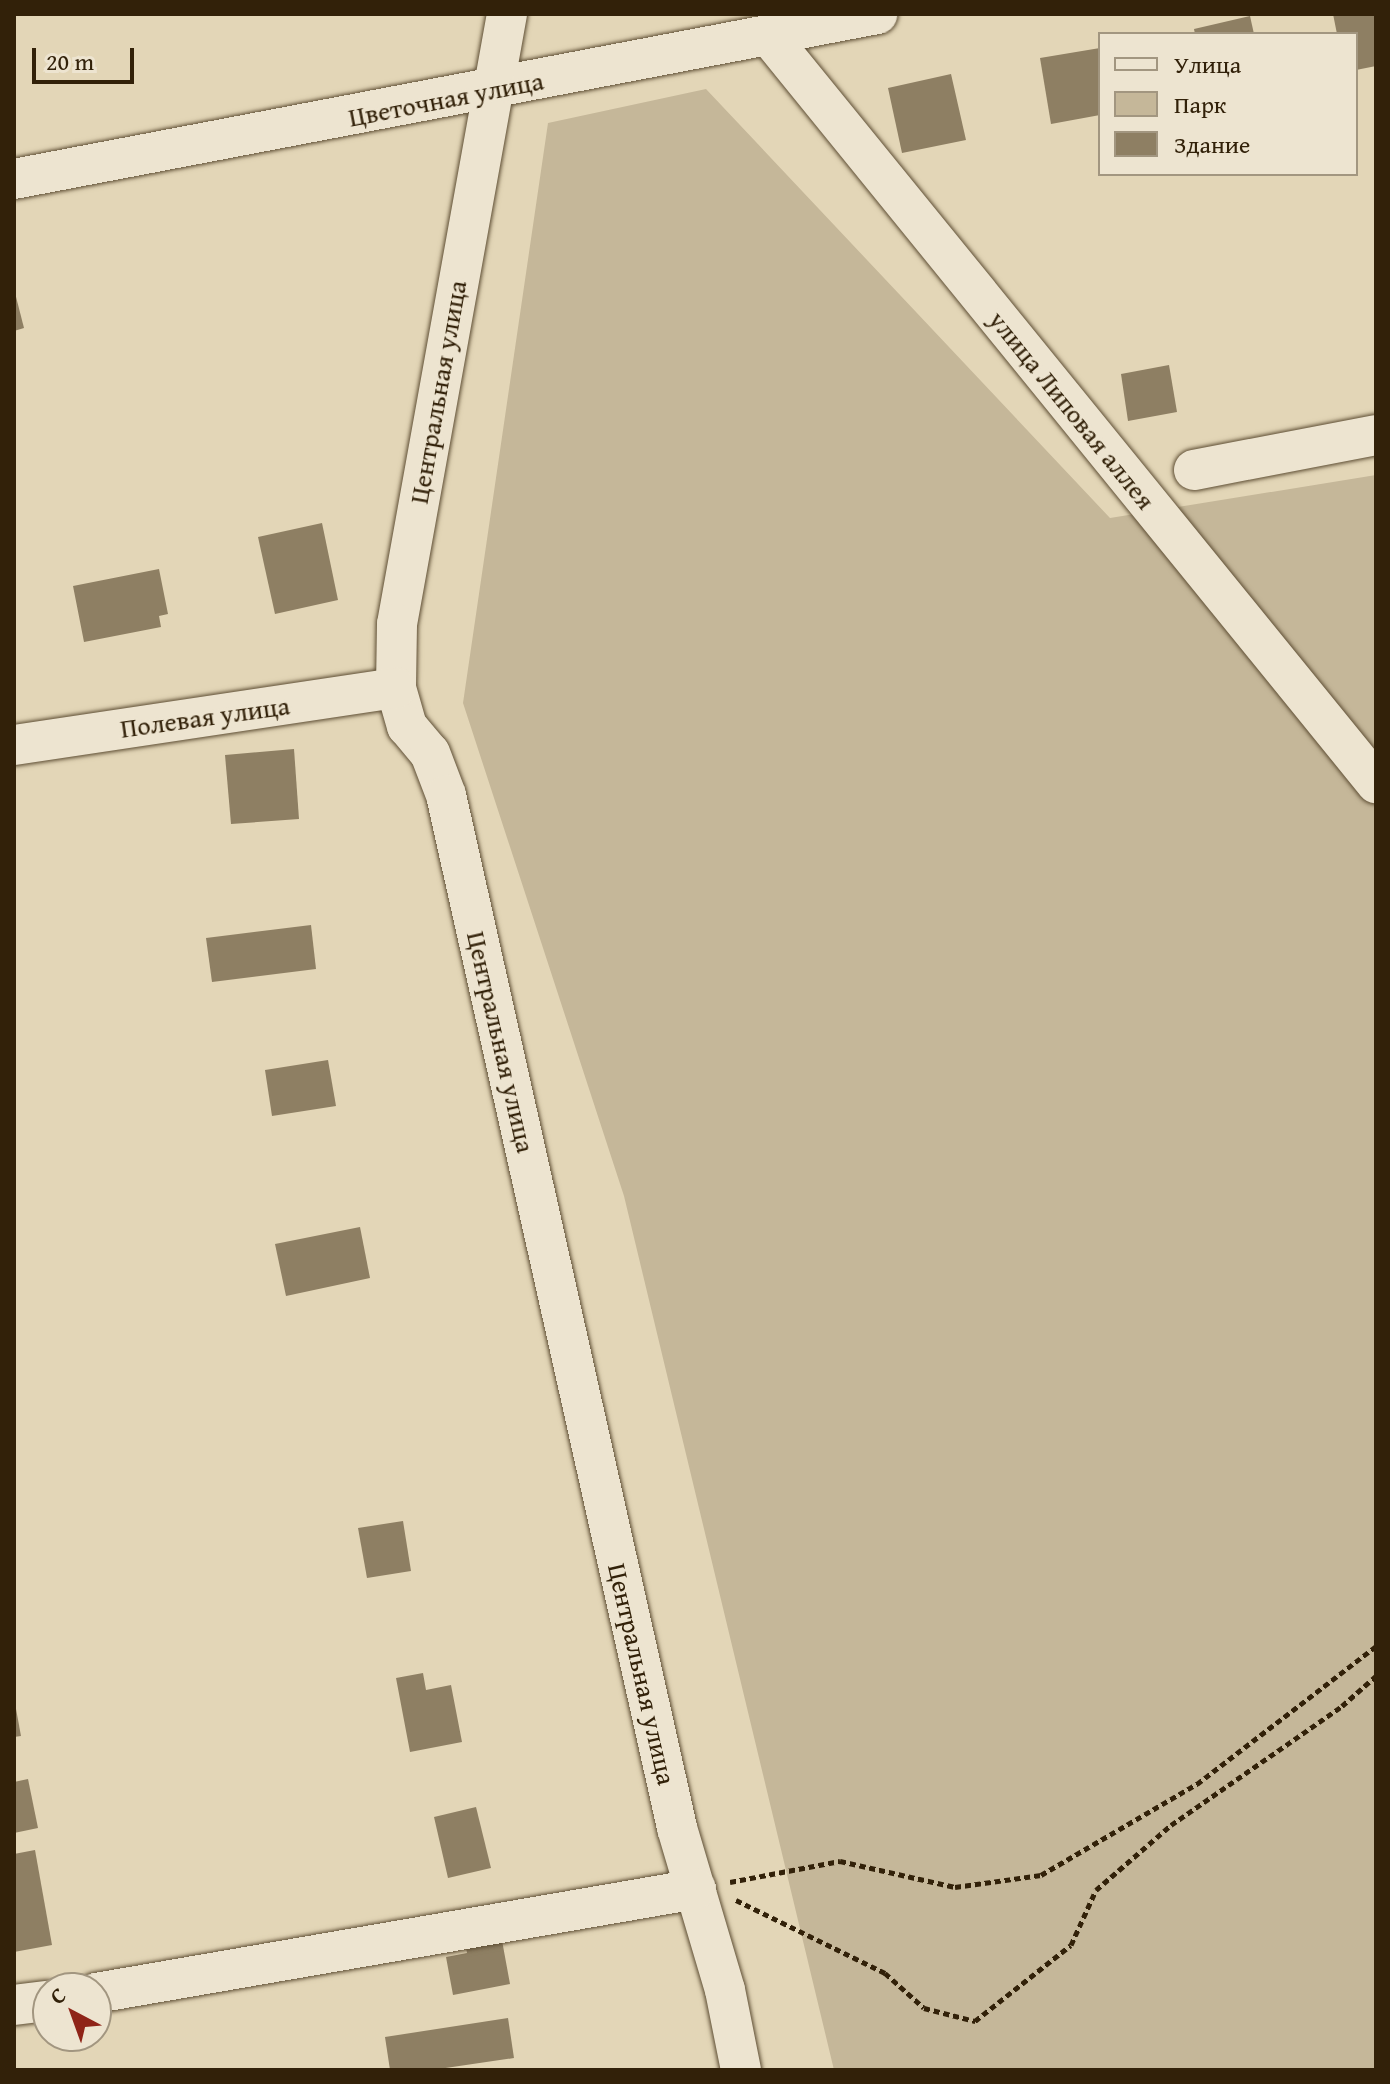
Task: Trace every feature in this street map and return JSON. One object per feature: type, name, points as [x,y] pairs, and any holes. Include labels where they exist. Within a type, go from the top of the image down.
[{"type":"street","name":"Центральная улица","points":[[507,14],[397,624],[396,688],[407,726],[430,753],[446,795],[677,1828],[696,1889],[741,2070]]},
{"type":"street","name":"Цветочная улица","points":[[14,179],[492,92],[877,14]]},
{"type":"street","name":"улица Липовая аллея","points":[[769,36],[1376,783]]},
{"type":"street","points":[[1194,470],[1376,435]]},
{"type":"street","name":"Полевая улица","points":[[14,745],[396,688]]},
{"type":"street","points":[[112,1990],[696,1889]]},
{"type":"path","points":[[696,1889],[840,1861],[955,1887],[1041,1875],[1197,1784],[1376,1646]]},
{"type":"path","points":[[696,1889],[758,1907],[885,1973],[924,2008],[975,2021],[1071,1945],[1096,1890],[1171,1825],[1342,1706],[1376,1676]]},
{"type":"green space","points":[[706,89],[1110,518],[1376,475],[1376,2070],[834,2070],[624,1196],[463,703],[548,123]]},
{"type":"building","points":[[1333,14],[1376,14],[1376,66],[1358,70],[1358,32],[1337,32]]},
{"type":"building","points":[[1250,16],[1254,32],[1195,32],[1194,29]]},
{"type":"building","points":[[1098,48],[1098,115],[1051,124],[1040,58]]},
{"type":"building","points":[[951,74],[966,140],[902,153],[888,88]]},
{"type":"building","points":[[14,289],[24,328],[14,331]]},
{"type":"building","points":[[1169,365],[1177,412],[1128,421],[1121,374]]},
{"type":"building","points":[[322,523],[338,600],[275,614],[258,537]]},
{"type":"building","points":[[159,569],[168,614],[159,616],[161,627],[84,642],[73,586]]},
{"type":"building","points":[[294,749],[299,819],[231,824],[225,755]]},
{"type":"building","points":[[311,925],[316,969],[212,982],[206,938]]},
{"type":"building","points":[[328,1060],[336,1106],[272,1116],[265,1070]]},
{"type":"building","points":[[360,1227],[370,1278],[286,1296],[275,1244]]},
{"type":"building","points":[[403,1521],[411,1571],[367,1578],[358,1528]]},
{"type":"building","points":[[423,1673],[426,1690],[451,1685],[462,1742],[410,1752],[396,1678]]},
{"type":"building","points":[[14,1698],[21,1736],[14,1737]]},
{"type":"building","points":[[28,1779],[38,1828],[14,1833],[14,1782]]},
{"type":"building","points":[[476,1807],[491,1868],[448,1878],[434,1817]]},
{"type":"building","points":[[35,1850],[52,1945],[14,1952],[14,1854]]},
{"type":"building","points":[[501,1935],[510,1984],[453,1995],[446,1957],[467,1953],[465,1943]]},
{"type":"building","points":[[508,2018],[514,2058],[432,2070],[390,2070],[385,2037]]}]
